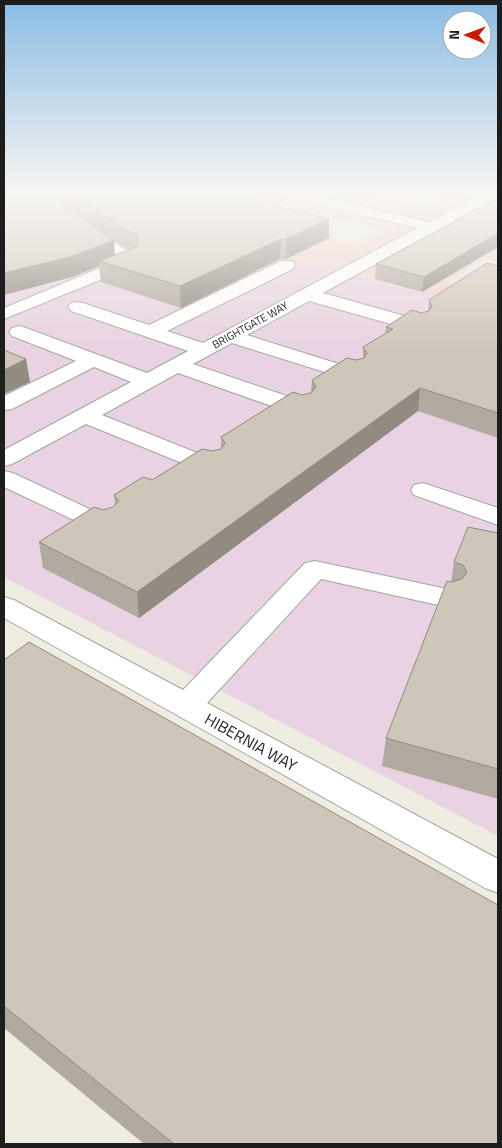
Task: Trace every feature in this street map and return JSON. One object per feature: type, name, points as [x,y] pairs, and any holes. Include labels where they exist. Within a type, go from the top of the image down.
[{"type":"street","points":[[7,312],[131,260],[109,246]]},
{"type":"street","name":"BRIGHTGATE WAY","points":[[4,460],[396,246]]},
{"type":"street","points":[[150,332],[287,265]]},
{"type":"street","points":[[306,294],[419,326]]},
{"type":"street","points":[[77,307],[204,350]]},
{"type":"street","points":[[18,332],[148,381]]},
{"type":"street","points":[[230,336],[354,375]]},
{"type":"street","points":[[4,404],[93,360]]},
{"type":"street","points":[[176,365],[302,409]]},
{"type":"street","points":[[84,415],[212,467]]},
{"type":"street","points":[[4,478],[106,526]]},
{"type":"street","points":[[423,490],[498,517]]},
{"type":"street","points":[[186,706],[315,569],[447,598]]},
{"type":"street","name":"HIBERNIA WAY","points":[[4,606],[498,877]]},
{"type":"shaded area","points":[[4,246],[243,246],[498,313],[498,836],[4,577]]},
{"type":"shaded area","points":[[243,246],[498,246],[498,313]]},
{"type":"shaded area","points":[[484,259],[498,262],[497,295],[447,282]]},
{"type":"building","points":[[4,246],[100,246],[70,257],[4,273]]},
{"type":"building","points":[[267,246],[180,286],[99,261],[136,247]]},
{"type":"building","points":[[410,246],[477,246],[424,277],[376,264]]},
{"type":"building","points":[[487,263],[498,266],[498,413],[420,388],[137,592],[39,542],[94,507],[103,510],[113,507],[119,501],[114,495],[143,477],[152,480],[202,449],[212,451],[221,449],[225,443],[221,437],[293,392],[302,395],[311,393],[316,387],[312,380],[347,358],[356,360],[364,358],[367,353],[363,347],[393,329],[386,327],[412,310],[421,313],[429,311],[432,306],[429,300]]},
{"type":"building","points":[[4,350],[26,359],[4,370]]},
{"type":"building","points":[[468,527],[498,533],[498,769],[386,738],[447,581],[451,582],[462,579],[467,572],[463,565],[454,562]]},
{"type":"building","points":[[29,642],[498,905],[498,1144],[174,1144],[4,1006],[4,660]]}]
